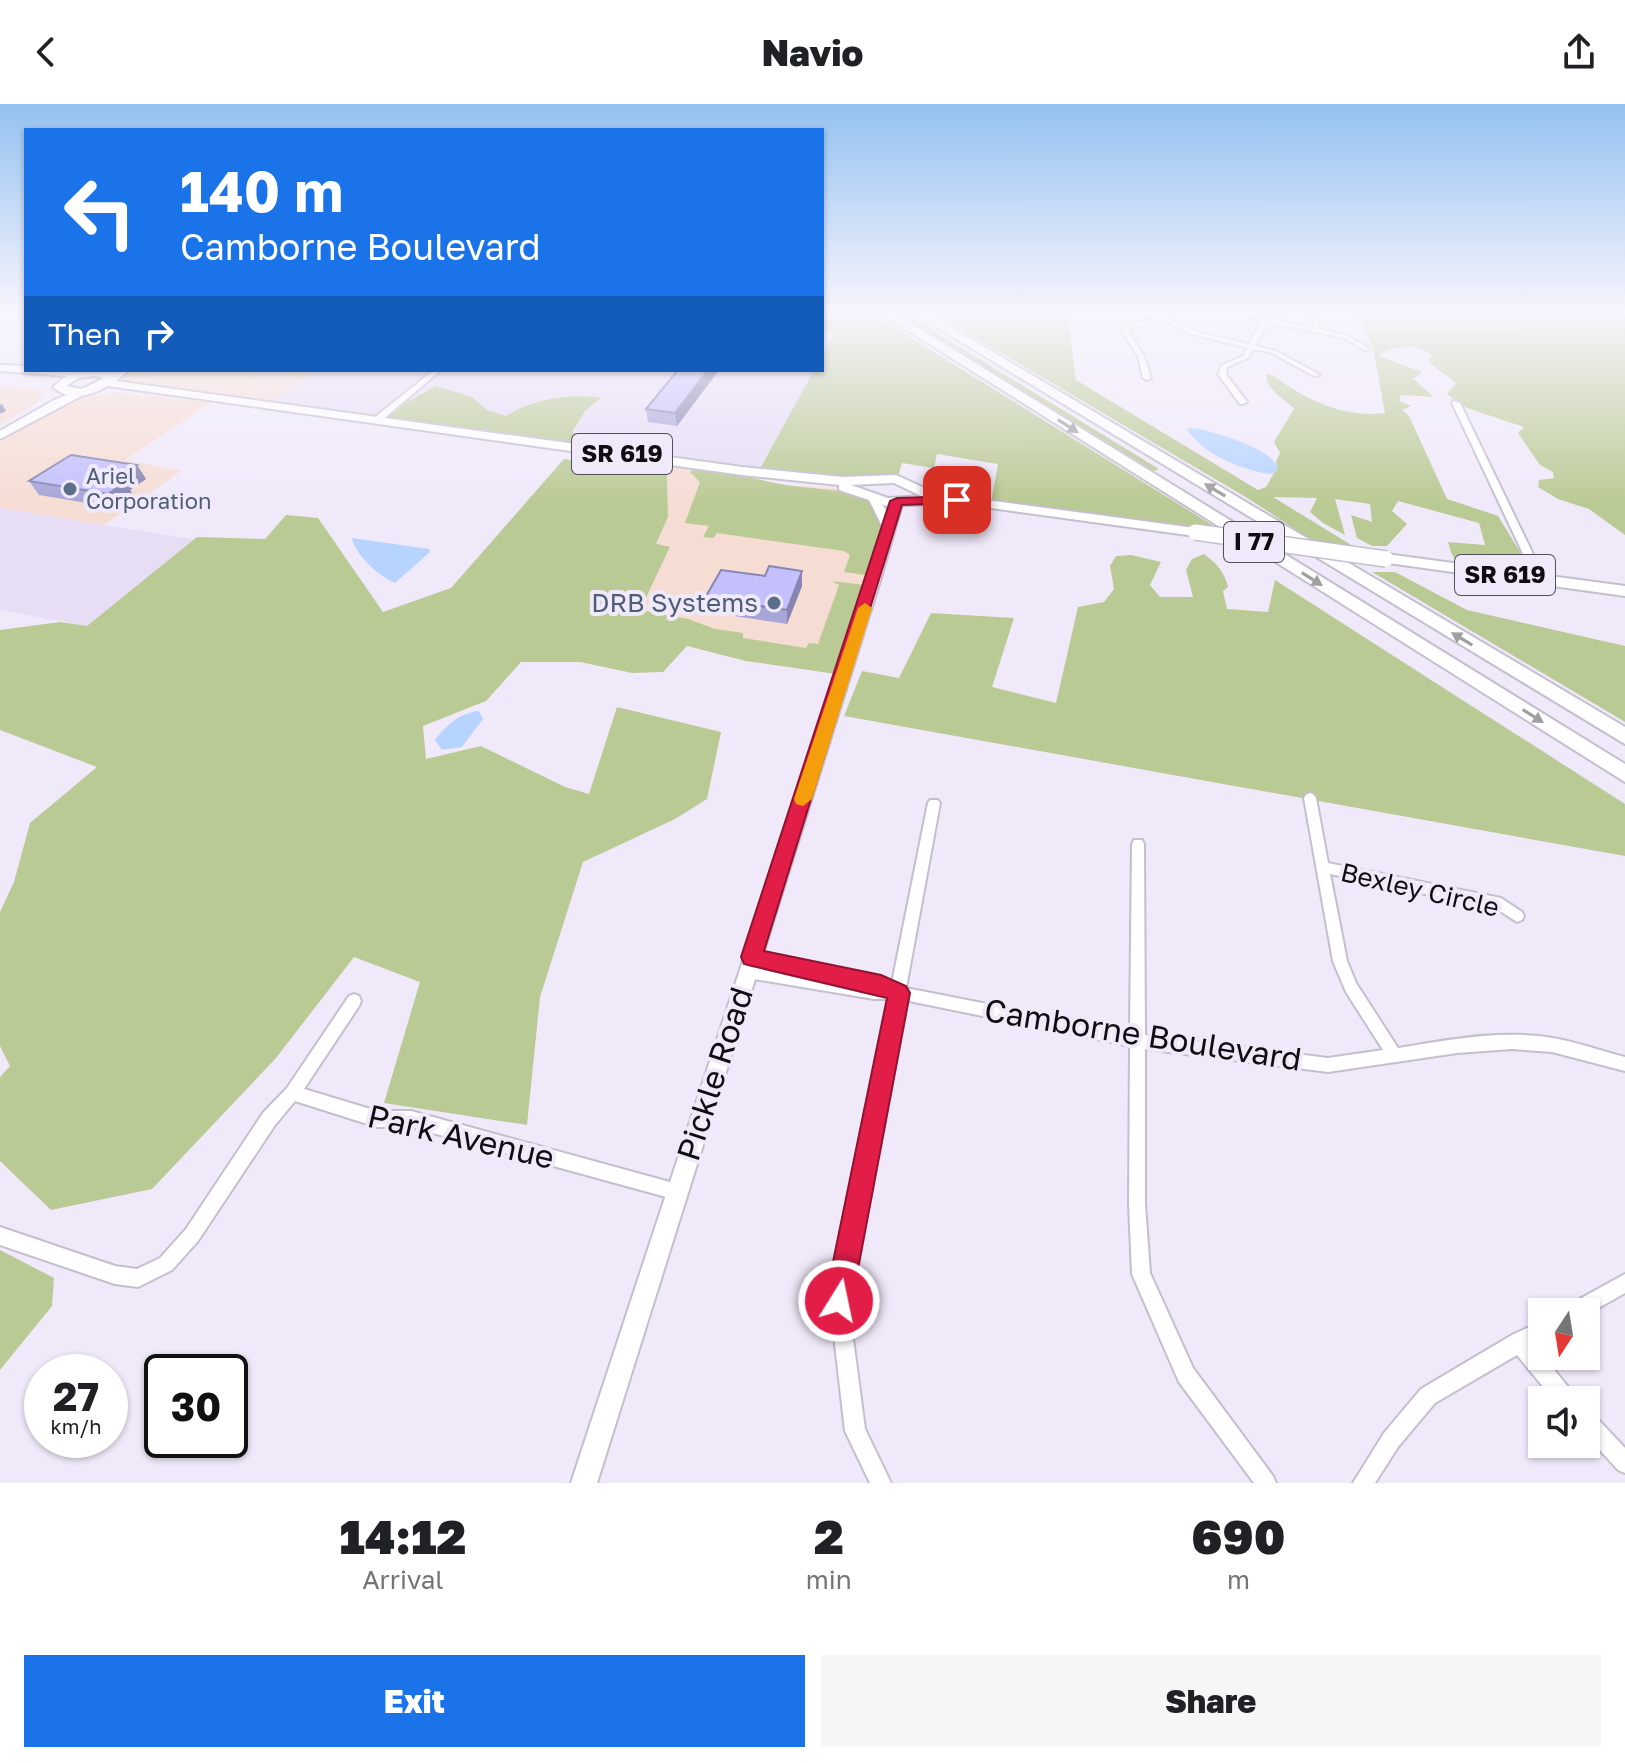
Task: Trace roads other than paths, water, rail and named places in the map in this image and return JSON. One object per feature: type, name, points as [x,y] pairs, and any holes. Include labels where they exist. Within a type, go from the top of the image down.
[{"type":"highway","name":"I 77","points":[[986,375],[1625,774]]},
{"type":"highway","name":"I 77","points":[[1023,375],[1625,737]]},
{"type":"main road","points":[[42,375],[68,392],[85,391]]},
{"type":"main road","points":[[5,434],[60,385],[79,375]]},
{"type":"main road","points":[[5,434],[58,402],[115,376]]},
{"type":"main road","name":"SR 619","points":[[115,376],[132,387],[149,390],[742,471]]},
{"type":"main road","name":"SR 619","points":[[85,391],[149,390]]},
{"type":"main road","points":[[742,471],[843,481],[902,481],[911,487],[957,500]]},
{"type":"main road","points":[[742,471],[787,483],[849,487],[872,496],[899,501],[957,500]]},
{"type":"main road","points":[[872,496],[868,487],[881,479]]},
{"type":"main road","points":[[899,501],[910,495],[911,487]]},
{"type":"main road","name":"SR 619","points":[[957,500],[1625,591]]},
{"type":"street","points":[[377,420],[431,375]]},
{"type":"street","points":[[1223,375],[1243,402]]},
{"type":"street","points":[[1456,403],[1540,579]]},
{"type":"street","points":[[872,496],[889,528]]},
{"type":"street","name":"Pickle Road","points":[[584,1483],[899,501]]},
{"type":"street","points":[[1310,798],[1340,961],[1351,987],[1395,1056]]},
{"type":"street","points":[[881,1483],[855,1431],[839,1301],[934,803]]},
{"type":"street","points":[[1138,844],[1137,1204],[1141,1274],[1186,1375],[1266,1483]]},
{"type":"street","name":"Bexley Circle","points":[[1323,867],[1501,904],[1517,916]]},
{"type":"street","name":"Camborne Boulevard","points":[[750,964],[874,993],[899,993],[1138,1041],[1328,1065],[1457,1046],[1512,1042],[1552,1045],[1625,1064]]},
{"type":"street","points":[[0,1236],[115,1275],[138,1278],[166,1264],[192,1235],[269,1119],[292,1093],[354,1001]]},
{"type":"street","name":"Park Avenue","points":[[292,1093],[377,1119],[411,1119],[677,1192]]},
{"type":"street","points":[[1598,1298],[1625,1283]]},
{"type":"street","points":[[1363,1483],[1391,1440],[1428,1396],[1528,1337]]},
{"type":"street","points":[[1519,1342],[1555,1386]]},
{"type":"street","points":[[1600,1436],[1625,1463]]},
{"type":"water","points":[[1196,428],[1255,448],[1274,461],[1278,468],[1272,474],[1265,473],[1219,457],[1202,446],[1186,429]]},
{"type":"water","points":[[352,538],[429,549],[430,552],[395,583],[369,564]]},
{"type":"water","points":[[479,711],[483,719],[462,747],[442,750],[435,740],[444,729],[459,717]]},
{"type":"place","name":"Ariel Corporation","points":[[70,489]]},
{"type":"place","name":"DRB Systems","points":[[774,603]]}]
